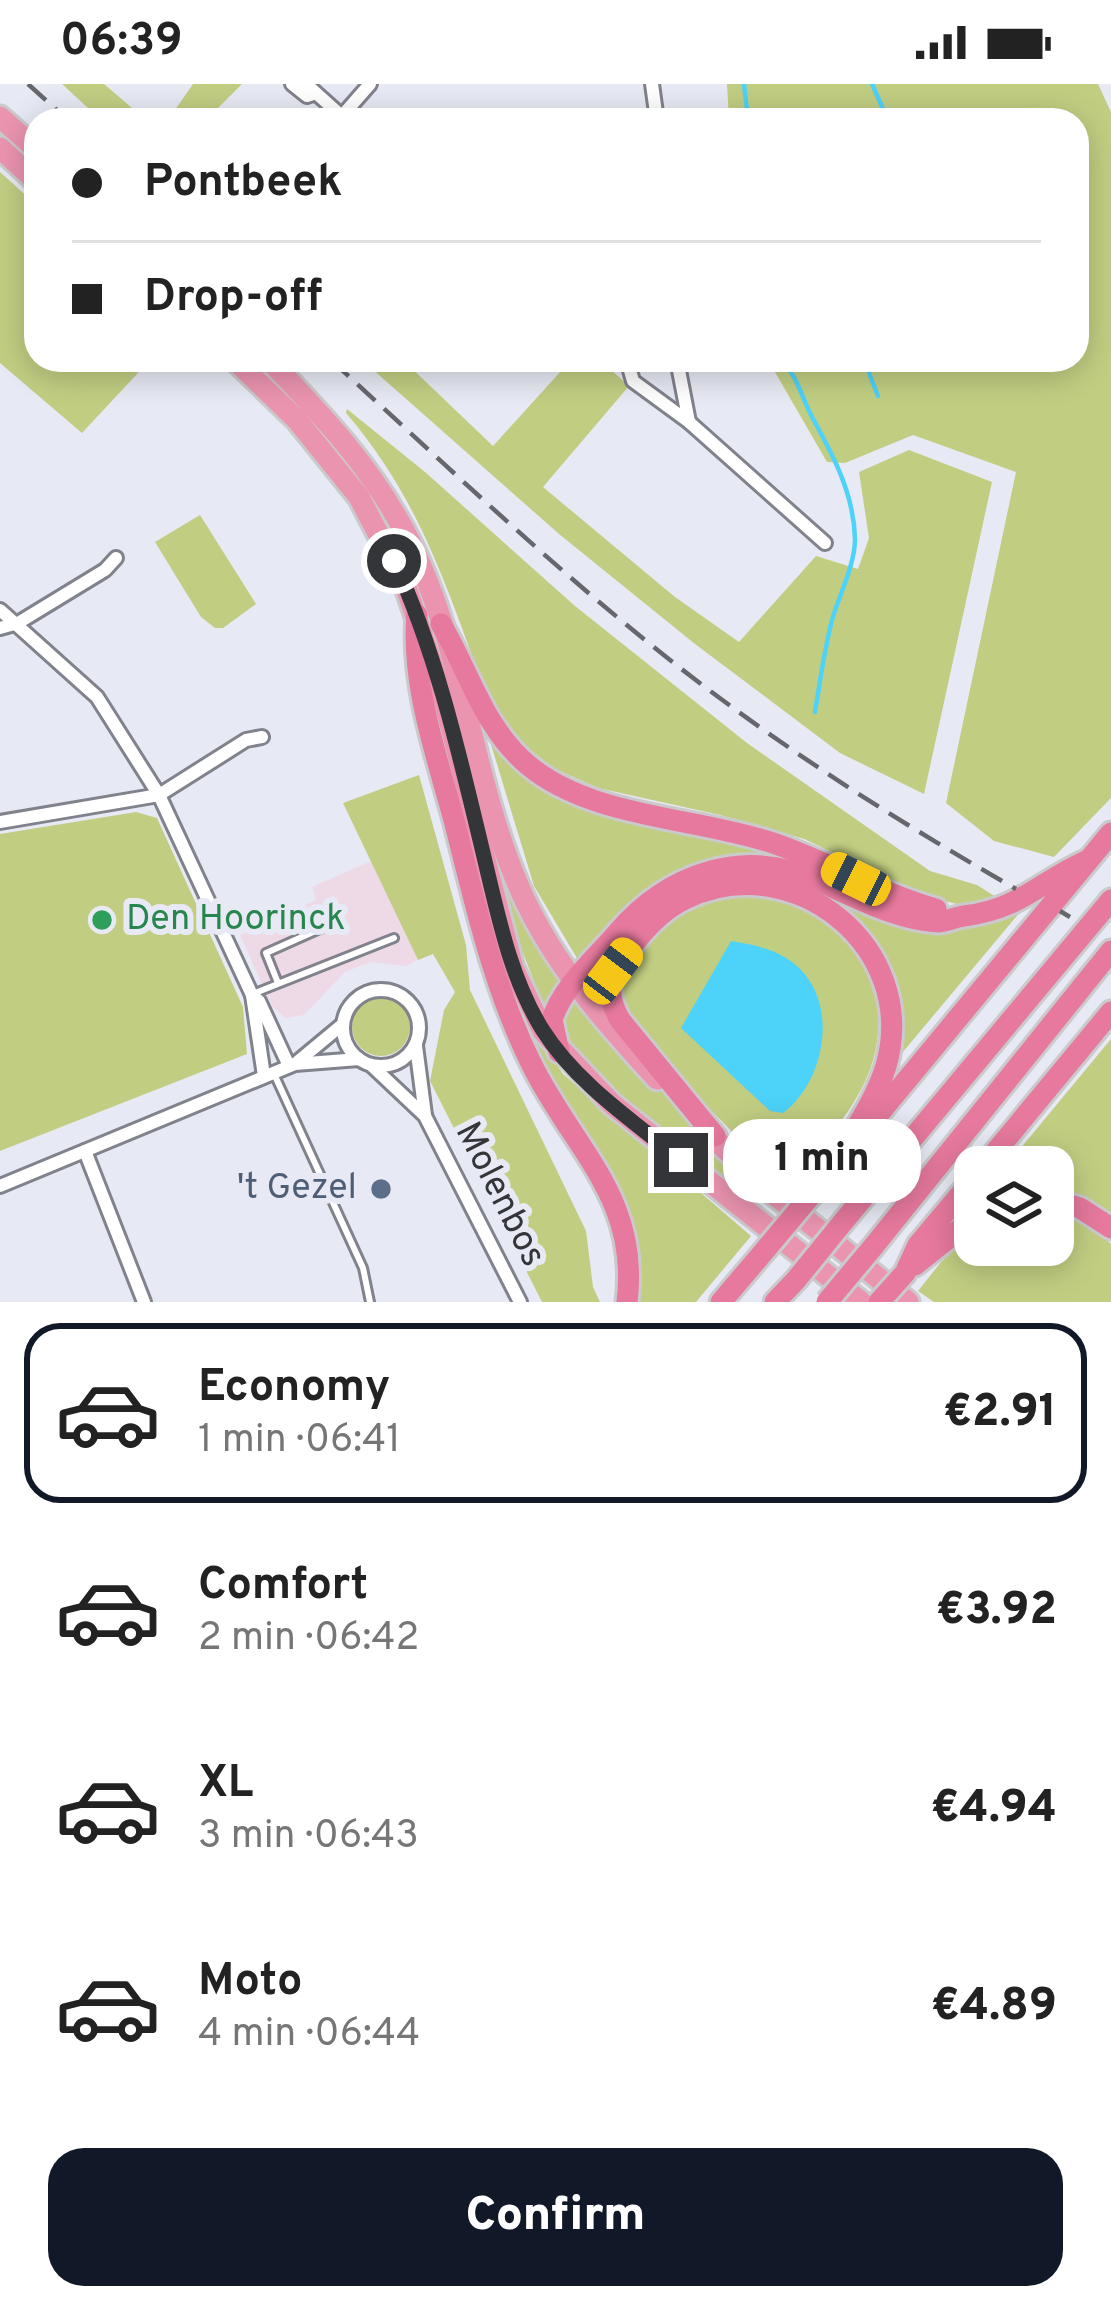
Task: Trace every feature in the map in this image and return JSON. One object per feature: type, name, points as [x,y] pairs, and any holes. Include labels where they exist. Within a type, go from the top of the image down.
[{"type":"highway","points":[[0,117],[24,138]]},
{"type":"highway","points":[[0,148],[24,170]]},
{"type":"highway","points":[[248,372],[298,420],[359,497],[417,615],[513,968],[535,1017],[559,1052],[612,1104],[861,1302]]},
{"type":"highway","points":[[280,372],[350,446],[409,539],[441,624],[508,858],[538,926],[574,982],[697,1124],[715,1136]]},
{"type":"highway","points":[[417,615],[415,642],[428,723],[489,957],[532,1067],[614,1196],[629,1256],[627,1302]]},
{"type":"highway","points":[[441,624],[493,726],[554,784],[592,801],[774,844],[910,902],[959,916]]},
{"type":"highway","points":[[721,1302],[1111,833]]},
{"type":"highway","points":[[559,1052],[552,1020],[574,982],[647,902],[687,878],[715,869],[775,867],[898,914],[941,922],[1019,902],[1088,860]]},
{"type":"highway","points":[[831,1172],[886,1065],[891,1028],[882,970],[858,932],[814,900],[783,888],[753,884],[715,888],[683,900],[653,920],[613,971],[609,1000],[620,1020],[715,1136],[770,1191],[908,1302]]},
{"type":"highway","points":[[775,1302],[1111,900]]},
{"type":"highway","points":[[827,1302],[1111,952]]},
{"type":"highway","points":[[1000,1146],[1111,1012]]},
{"type":"highway","points":[[905,1273],[918,1245],[954,1202]]},
{"type":"highway","points":[[1074,1206],[1111,1228]]},
{"type":"highway","points":[[879,1302],[905,1273],[954,1234]]},
{"type":"street","points":[[292,84],[307,96],[310,89]]},
{"type":"street","points":[[352,108],[370,84]]},
{"type":"street","points":[[632,372],[633,381],[688,422],[825,543]]},
{"type":"street","points":[[679,372],[688,422]]},
{"type":"street","points":[[0,628],[18,623],[105,570],[116,558]]},
{"type":"street","points":[[0,610],[97,698],[160,794],[252,994],[269,1074]]},
{"type":"street","points":[[0,822],[160,794],[247,740],[262,737]]},
{"type":"street","name":"Molenbos","points":[[292,1065],[343,1024],[354,1000],[366,992],[385,989],[409,1000],[419,1018],[416,1045],[425,1116],[520,1302]]},
{"type":"street","points":[[252,994],[292,1065]]},
{"type":"street","name":"Molenbos","points":[[343,1024],[344,1037],[365,1062],[425,1116]]},
{"type":"street","points":[[0,1186],[292,1065],[399,1061],[416,1045]]},
{"type":"street","points":[[85,1151],[144,1302]]},
{"type":"lane","points":[[278,983],[266,953],[322,928]]},
{"type":"lane","points":[[252,994],[394,938]]},
{"type":"lane","points":[[269,1074],[363,1268],[370,1302]]},
{"type":"shaded area","points":[[371,861],[418,960],[406,966],[370,962],[345,972],[304,1015],[285,1018],[272,1006],[240,935],[316,900],[312,887]]},
{"type":"green space","points":[[62,84],[104,84],[132,108],[88,108]]},
{"type":"green space","points":[[193,84],[242,84],[218,108],[176,108]]},
{"type":"green space","points":[[727,84],[1098,84],[1111,112],[1111,798],[1054,857],[994,841],[946,803],[1016,472],[913,435],[845,463],[827,462],[775,372],[1089,372],[1089,108],[728,108]]},
{"type":"green space","points":[[0,172],[24,194],[24,372],[139,372],[82,433],[0,363]]},
{"type":"green space","points":[[376,372],[416,372],[493,446],[560,372],[613,372],[629,386],[543,487],[675,597],[739,642],[816,556],[858,569],[869,538],[859,472],[909,450],[992,482],[924,794],[840,753],[559,534]]},
{"type":"green space","points":[[347,409],[575,606],[747,743],[930,871],[977,885],[996,897],[969,907],[924,896],[804,839],[598,788],[555,769],[520,742],[487,695],[430,547],[394,480]]},
{"type":"green space","points":[[200,515],[256,604],[223,628],[201,617],[155,542]]},
{"type":"green space","points":[[486,728],[546,789],[568,801],[770,849],[801,864],[669,878],[625,911],[581,965],[534,886]]},
{"type":"green space","points":[[469,759],[566,983],[546,1012],[516,935]]},
{"type":"green space","points":[[419,775],[466,945],[470,990],[586,1231],[593,1287],[600,1302],[542,1302],[430,1081],[444,1010],[455,992],[433,954],[418,960],[343,803]]},
{"type":"green space","name":"Den Hoorinck","points":[[136,812],[157,818],[243,1007],[247,1054],[0,1151],[0,834]]},
{"type":"green space","points":[[763,871],[948,928],[973,927],[1021,911],[892,1065],[862,931],[750,878],[635,931],[590,985],[586,980],[622,936]]},
{"type":"green space","points":[[758,892],[805,905],[833,922],[864,961],[878,1009],[878,1034],[864,1084],[787,1188],[656,1054],[619,1003],[622,971],[677,912],[705,900]]},
{"type":"green space","points":[[507,965],[525,1015],[563,1074],[751,1236],[696,1302],[637,1302],[627,1211],[611,1174],[562,1105],[516,1014]]},
{"type":"green space","points":[[575,994],[686,1119],[758,1191],[750,1200],[644,1119],[589,1069],[562,1026]]},
{"type":"green space","points":[[381,998],[401,1007],[410,1027],[401,1047],[381,1056],[361,1047],[352,1027],[361,1007]]},
{"type":"green space","points":[[1111,1039],[1111,1221],[1074,1204],[1074,1146],[1022,1146]]},
{"type":"green space","points":[[1074,1220],[1111,1244],[1111,1302],[934,1302],[918,1291],[954,1251],[954,1266],[1074,1266]]},
{"type":"water","points":[[731,941],[785,957],[812,985],[820,1004],[822,1044],[817,1064],[797,1100],[783,1113],[770,1111],[681,1028]]},
{"type":"waterway","points":[[744,84],[747,108]]},
{"type":"waterway","points":[[872,84],[883,108]]},
{"type":"waterway","points":[[789,372],[835,460],[854,522],[852,559],[832,620],[815,712]]},
{"type":"waterway","points":[[869,372],[878,396]]},
{"type":"railway","points":[[28,84],[55,108]]},
{"type":"railway","points":[[344,372],[520,533],[666,657],[826,773],[1016,889]]},
{"type":"railway","points":[[1060,911],[1070,917]]},
{"type":"place","name":"Den Hoorinck","points":[[102,920]]},
{"type":"place","name":"'t Gezel","points":[[381,1189]]},
{"type":"route","points":[[394,561],[445,704],[503,933],[527,1002],[559,1052],[612,1104],[681,1160]]}]
